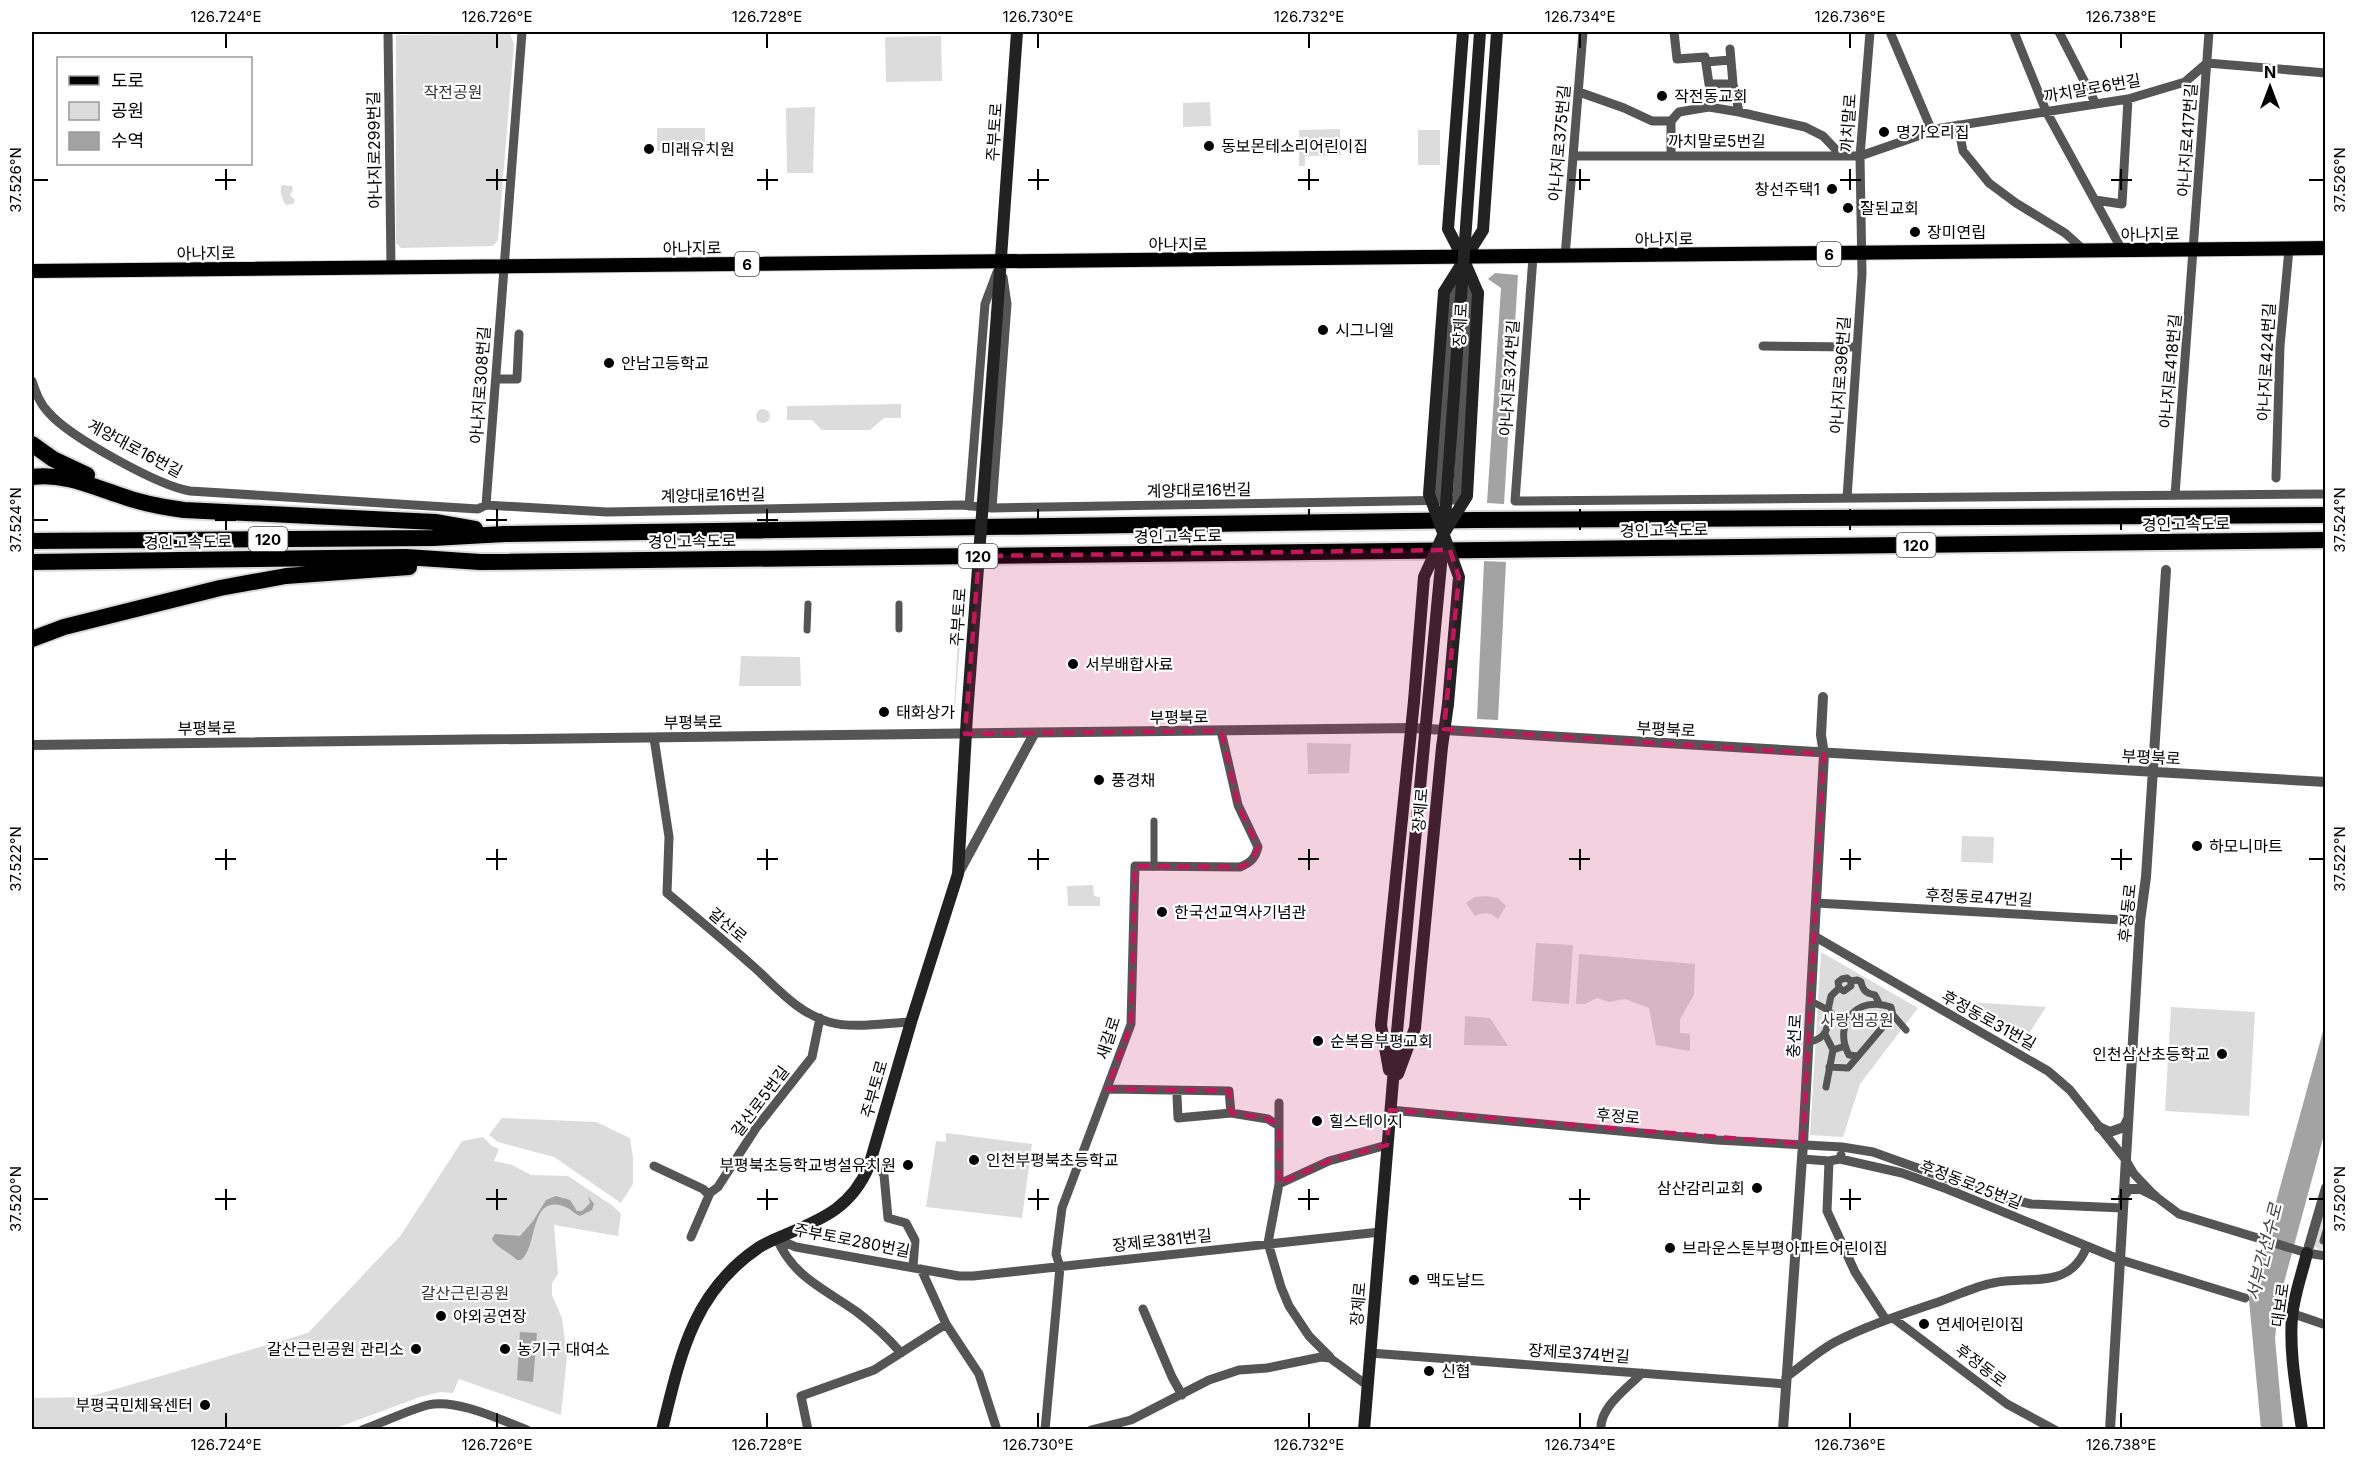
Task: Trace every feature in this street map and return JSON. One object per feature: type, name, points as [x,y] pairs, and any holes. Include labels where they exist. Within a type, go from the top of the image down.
[{"type":"highway","points":[[32,444],[53,459],[104,484],[121,496]]},
{"type":"highway","points":[[32,477],[49,474],[71,478],[157,507],[435,522],[505,534]]},
{"type":"highway","name":"경인고속도로","points":[[32,541],[433,538],[505,534],[1475,519],[2325,515]]},
{"type":"highway","name":"경인고속도로","points":[[32,562],[406,557],[480,562],[2325,540]]},
{"type":"highway","points":[[32,639],[64,627],[220,588],[286,576],[480,562]]},
{"type":"main road","name":"주부토로","points":[[662,1430],[679,1358],[690,1329],[717,1287],[745,1258],[761,1246],[812,1224],[845,1204],[863,1182],[958,874],[965,734],[1002,262],[1017,32]]},
{"type":"main road","name":"장제로","points":[[1392,1089],[1381,1025],[1414,701],[1424,577],[1444,533],[1467,496],[1478,293],[1448,229],[1463,32]]},
{"type":"main road","name":"장제로","points":[[1361,1427],[1368,1386],[1390,1110],[1444,533],[1480,32]]},
{"type":"main road","name":"장제로","points":[[1392,1089],[1415,1028],[1459,577],[1429,494],[1444,292],[1463,258],[1483,230],[1497,32]]},
{"type":"main road","name":"아나지로","points":[[32,271],[2325,248]]},
{"type":"main road","name":"대보로","points":[[2302,1430],[2295,1378],[2291,1313],[2307,1253]]},
{"type":"street","name":"아나지로299번길","points":[[388,32],[390,268]]},
{"type":"street","name":"아나지로308번길","points":[[486,505],[522,32]]},
{"type":"street","name":"아나지로375번길","points":[[1565,257],[1583,32]]},
{"type":"street","points":[[1674,32],[1677,59],[1705,57],[1709,84],[1733,84]]},
{"type":"street","name":"까치말로","points":[[1861,254],[1860,156],[1870,32]]},
{"type":"street","points":[[1890,32],[1932,131]]},
{"type":"street","points":[[2014,32],[2046,111],[2122,250]]},
{"type":"street","points":[[2059,32],[2096,104]]},
{"type":"street","name":"아나지로417번길","points":[[2194,250],[2209,32]]},
{"type":"street","points":[[1730,49],[1733,84],[1739,112]]},
{"type":"street","points":[[1706,62],[1730,60]]},
{"type":"street","points":[[2206,63],[2325,73]]},
{"type":"street","name":"까치말로6번길","points":[[1860,156],[1932,131],[1958,125],[2128,99],[2185,82],[2206,63]]},
{"type":"street","points":[[1578,92],[1624,108],[1652,121],[1671,121]]},
{"type":"street","points":[[2095,200],[2122,204],[2128,99]]},
{"type":"street","points":[[1671,156],[1671,121],[1679,112],[1709,107],[1805,127],[1823,136],[1842,156]]},
{"type":"street","points":[[1958,125],[1963,151],[1989,183],[2016,203],[2065,233],[2085,251]]},
{"type":"street","name":"까치말로5번길","points":[[1573,156],[1860,156]]},
{"type":"street","name":"아나지로424번길","points":[[2276,478],[2280,346],[2289,249]]},
{"type":"street","name":"아나지로418번길","points":[[2175,495],[2194,250]]},
{"type":"street","name":"아나지로396번길","points":[[1847,498],[1861,254]]},
{"type":"street","name":"아나지로374번길","points":[[1533,257],[1515,501],[1847,498]]},
{"type":"street","points":[[1463,258],[1469,292],[1457,500],[1437,501],[1454,291],[1463,258]]},
{"type":"street","points":[[969,506],[985,304],[1002,262]]},
{"type":"street","points":[[992,508],[1006,304],[1002,262]]},
{"type":"street","points":[[496,379],[517,379],[519,334]]},
{"type":"street","points":[[1763,346],[1857,347]]},
{"type":"street","name":"계양대로16번길","points":[[32,381],[42,405],[49,414],[69,430],[137,470],[179,489],[478,509],[486,505],[607,512],[1437,501]]},
{"type":"street","points":[[971,485],[983,495],[994,486]]},
{"type":"street","points":[[1847,498],[2325,494]]},
{"type":"street","name":"후정동로","points":[[2110,1430],[2140,921],[2146,877],[2166,570]]},
{"type":"street","points":[[807,630],[808,604]]},
{"type":"street","points":[[899,604],[899,629]]},
{"type":"street","name":"충선로","points":[[1783,1430],[1809,1042],[1824,754],[1821,735],[1823,697]]},
{"type":"street","name":"부평북로","points":[[32,745],[1411,728],[2325,782]]},
{"type":"street","name":"새갈로","points":[[1045,1430],[1060,1267],[1056,1254],[1062,1208],[1131,1024],[1135,866],[1239,867],[1250,863],[1256,855],[1257,840],[1238,805],[1221,732]]},
{"type":"street","points":[[958,874],[1034,734]]},
{"type":"street","name":"갈산로","points":[[654,738],[669,837],[667,893],[755,968],[787,999],[820,1018],[843,1024],[911,1022]]},
{"type":"street","points":[[1154,821],[1154,867]]},
{"type":"street","name":"후정동로47번길","points":[[1816,903],[2140,921]]},
{"type":"street","name":"후정동로31번길","points":[[1814,936],[2048,1071],[2070,1090],[2125,1159],[2134,1174],[2155,1196],[2179,1214],[2307,1253],[2325,1256]]},
{"type":"street","points":[[1809,1042],[1818,1041],[1825,1034],[1829,1025],[1828,1010],[1831,996],[1839,988],[1838,982],[1842,979],[1861,982],[1862,989],[1866,993],[1875,995],[1880,1003]]},
{"type":"street","points":[[1810,1001],[1828,1010],[1837,1019],[1846,1022]]},
{"type":"street","points":[[1858,1056],[1849,1055],[1843,1037],[1846,1022],[1858,1008],[1869,1003],[1880,1003],[1891,1007],[1893,1015],[1906,1030]]},
{"type":"street","points":[[1828,1067],[1848,1068],[1893,1015]]},
{"type":"street","name":"갈산로5번길","points":[[691,1237],[709,1195],[718,1187],[756,1128],[812,1057],[820,1018]]},
{"type":"street","points":[[1825,1034],[1833,1050],[1826,1087]]},
{"type":"street","points":[[1833,1050],[1845,1046]]},
{"type":"street","points":[[1107,1089],[1229,1091],[1231,1113]]},
{"type":"street","points":[[1177,1096],[1178,1118],[1231,1113],[1268,1119],[1279,1126]]},
{"type":"street","points":[[1279,1103],[1279,1184],[1268,1244],[1281,1287],[1289,1306],[1309,1336],[1330,1358],[1368,1386]]},
{"type":"street","name":"후정로","points":[[1390,1110],[1717,1140],[1803,1143],[1842,1147],[1873,1152],[1993,1195],[2031,1204],[2123,1202]]},
{"type":"street","points":[[2098,1127],[2110,1132],[2124,1126],[2129,1119]]},
{"type":"street","points":[[1279,1184],[1329,1161],[1388,1144]]},
{"type":"street","points":[[1802,1159],[1840,1160],[1842,1147]]},
{"type":"street","points":[[872,1157],[884,1175],[888,1218],[906,1223],[915,1240],[917,1268]]},
{"type":"street","name":"후정동로25번길","points":[[1840,1160],[1920,1179],[2121,1260]]},
{"type":"street","points":[[1829,1161],[1827,1211],[1855,1272],[1890,1319]]},
{"type":"street","points":[[654,1166],[703,1189],[709,1195]]},
{"type":"street","name":"대보로","points":[[2307,1253],[2325,1188]]},
{"type":"street","points":[[2123,1202],[2129,1189],[2141,1189],[2155,1196]]},
{"type":"street","points":[[2323,1241],[2325,1231]]},
{"type":"street","name":"장제로381번길","points":[[1060,1267],[1380,1232]]},
{"type":"street","points":[[777,1239],[785,1257],[809,1279],[857,1312],[888,1338],[901,1353]]},
{"type":"street","name":"주부토로280번길","points":[[777,1239],[796,1247],[966,1276],[1060,1267]]},
{"type":"street","points":[[1786,1380],[1833,1343],[1890,1319],[1992,1283],[2057,1278],[2071,1271],[2084,1256],[2087,1246]]},
{"type":"street","points":[[2121,1260],[2245,1298]]},
{"type":"street","name":"주부토로280번길","points":[[917,1268],[946,1324],[980,1374],[997,1430]]},
{"type":"street","points":[[1143,1309],[1182,1395]]},
{"type":"street","points":[[2291,1313],[2325,1325]]},
{"type":"street","name":"후정동로","points":[[1890,1319],[2007,1404],[2055,1430]]},
{"type":"street","points":[[808,1430],[801,1396],[874,1370],[946,1324]]},
{"type":"street","name":"장제로374번길","points":[[1370,1353],[1642,1373],[1786,1380]]},
{"type":"street","points":[[1091,1430],[1131,1420],[1209,1380],[1239,1370],[1267,1368],[1321,1356],[1330,1358]]},
{"type":"street","points":[[1601,1430],[1600,1420],[1610,1405],[1642,1373]]},
{"type":"street","points":[[365,1429],[430,1405],[452,1406],[478,1412],[527,1430]]},
{"type":"highlighted area","points":[[1450,550],[1459,577],[1444,729],[1824,754],[1803,1144],[1390,1110],[1387,1145],[1329,1161],[1279,1184],[1279,1126],[1268,1119],[1231,1113],[1229,1091],[1107,1089],[1131,1024],[1135,866],[1240,867],[1250,863],[1258,847],[1238,805],[1221,731],[965,734],[979,556]]},
{"type":"green space","name":"작전공원","points":[[510,34],[514,44],[498,240],[493,246],[401,248],[396,243],[396,35]]},
{"type":"green space","points":[[941,36],[942,81],[886,82],[885,37]]},
{"type":"green space","points":[[1210,102],[1211,126],[1183,127],[1183,103]]},
{"type":"green space","points":[[815,107],[813,173],[787,173],[786,108]]},
{"type":"green space","points":[[657,128],[705,128],[705,142],[692,142],[692,150],[657,151]]},
{"type":"green space","points":[[1340,129],[1341,155],[1305,156],[1305,166],[1299,166],[1299,130]]},
{"type":"green space","points":[[1418,130],[1440,130],[1440,165],[1418,165]]},
{"type":"green space","points":[[282,185],[292,186],[293,190],[290,195],[295,200],[293,204],[286,205],[282,198]]},
{"type":"green space","points":[[901,404],[901,418],[884,418],[870,430],[822,430],[812,420],[787,420],[787,406]]},
{"type":"green space","points":[[763,409],[768,411],[770,416],[768,421],[763,423],[758,421],[756,416],[758,411]]},
{"type":"green space","points":[[960,605],[963,605],[954,707]]},
{"type":"green space","points":[[741,656],[800,657],[801,686],[739,686]]},
{"type":"green space","points":[[1307,743],[1351,744],[1349,773],[1308,774]]},
{"type":"green space","points":[[1962,836],[1994,837],[1993,863],[1961,862]]},
{"type":"green space","points":[[1093,885],[1094,896],[1100,897],[1100,906],[1068,906],[1067,886]]},
{"type":"green space","points":[[1475,897],[1498,898],[1506,906],[1498,919],[1487,913],[1475,916],[1466,903]]},
{"type":"green space","points":[[1536,943],[1573,945],[1569,1004],[1532,1001]]},
{"type":"green space","name":"사랑샘공원","points":[[1821,952],[1918,1008],[1860,1084],[1843,1137],[1810,1135]]},
{"type":"green space","points":[[1579,954],[1695,964],[1694,995],[1680,1019],[1680,1033],[1690,1034],[1690,1051],[1656,1045],[1649,1008],[1625,999],[1609,1002],[1597,998],[1585,1004],[1576,1004]]},
{"type":"green space","points":[[1968,1002],[2046,1007],[2028,1035]]},
{"type":"green space","points":[[2171,1007],[2255,1012],[2249,1116],[2165,1111]]},
{"type":"green space","points":[[1465,1016],[1490,1018],[1508,1046],[1464,1045]]},
{"type":"green space","points":[[502,1118],[596,1122],[630,1138],[633,1184],[621,1203],[554,1157],[498,1142],[489,1135]]},
{"type":"green space","points":[[946,1133],[1032,1144],[1022,1218],[926,1207],[936,1141],[946,1142]]},
{"type":"green space","name":"갈산근린공원","points":[[483,1137],[499,1149],[494,1161],[512,1165],[531,1175],[568,1176],[613,1206],[621,1214],[618,1236],[554,1225],[558,1274],[552,1283],[552,1295],[562,1318],[567,1357],[561,1415],[459,1379],[453,1393],[440,1392],[420,1397],[331,1430],[32,1429],[32,1398],[88,1397],[308,1333],[401,1235],[462,1141]]},
{"type":"green space","points":[[2325,1198],[2325,1249],[2320,1250],[2312,1244]]},
{"type":"water","points":[[1495,273],[1518,275],[1504,504],[1487,503],[1501,288],[1488,279]]},
{"type":"water","points":[[1484,561],[1506,562],[1498,720],[1477,719]]},
{"type":"water","name":"서부간선수로","points":[[2325,1024],[2325,1131],[2279,1301],[2275,1338],[2283,1429],[2261,1429],[2249,1300]]},
{"type":"water","points":[[556,1196],[570,1200],[577,1211],[582,1211],[590,1203],[588,1196],[594,1204],[592,1210],[580,1216],[563,1206],[552,1205],[544,1208],[539,1215],[530,1245],[521,1260],[517,1260],[494,1242],[492,1239],[495,1234],[520,1236],[546,1200]]},
{"type":"water","points":[[520,1332],[537,1333],[533,1382],[517,1380]]},
{"type":"place","name":"작전동교회","points":[[1662,96]]},
{"type":"place","name":"명가오리집","points":[[1884,132]]},
{"type":"place","name":"동보몬테소리어린이집","points":[[1209,146]]},
{"type":"place","name":"미래유치원","points":[[649,149]]},
{"type":"place","name":"창선주택1","points":[[1832,189]]},
{"type":"place","name":"잘된교회","points":[[1848,208]]},
{"type":"place","name":"장미연립","points":[[1915,232]]},
{"type":"place","name":"시그니엘","points":[[1323,330]]},
{"type":"place","name":"안남고등학교","points":[[609,363]]},
{"type":"place","name":"서부배합사료","points":[[1073,664]]},
{"type":"place","name":"태화상가","points":[[884,712]]},
{"type":"place","name":"풍경채","points":[[1099,780]]},
{"type":"place","name":"하모니마트","points":[[2197,846]]},
{"type":"place","name":"한국선교역사기념관","points":[[1162,912]]},
{"type":"place","name":"순복음부평교회","points":[[1318,1041]]},
{"type":"place","name":"인천삼산초등학교","points":[[2222,1054]]},
{"type":"place","name":"힐스테이지","points":[[1317,1121]]},
{"type":"place","name":"인천부평북초등학교","points":[[974,1160]]},
{"type":"place","name":"부평북초등학교병설유치원","points":[[908,1165]]},
{"type":"place","name":"삼산감리교회","points":[[1757,1188]]},
{"type":"place","name":"브라운스톤부평아파트어린이집","points":[[1670,1248]]},
{"type":"place","name":"맥도날드","points":[[1414,1280]]},
{"type":"place","name":"야외공연장","points":[[441,1316]]},
{"type":"place","name":"연세어린이집","points":[[1924,1324]]},
{"type":"place","name":"갈산근린공원 관리소","points":[[416,1349]]},
{"type":"place","name":"농기구 대여소","points":[[505,1349]]},
{"type":"place","name":"신협","points":[[1429,1371]]},
{"type":"place","name":"부평국민체육센터","points":[[205,1405]]}]
